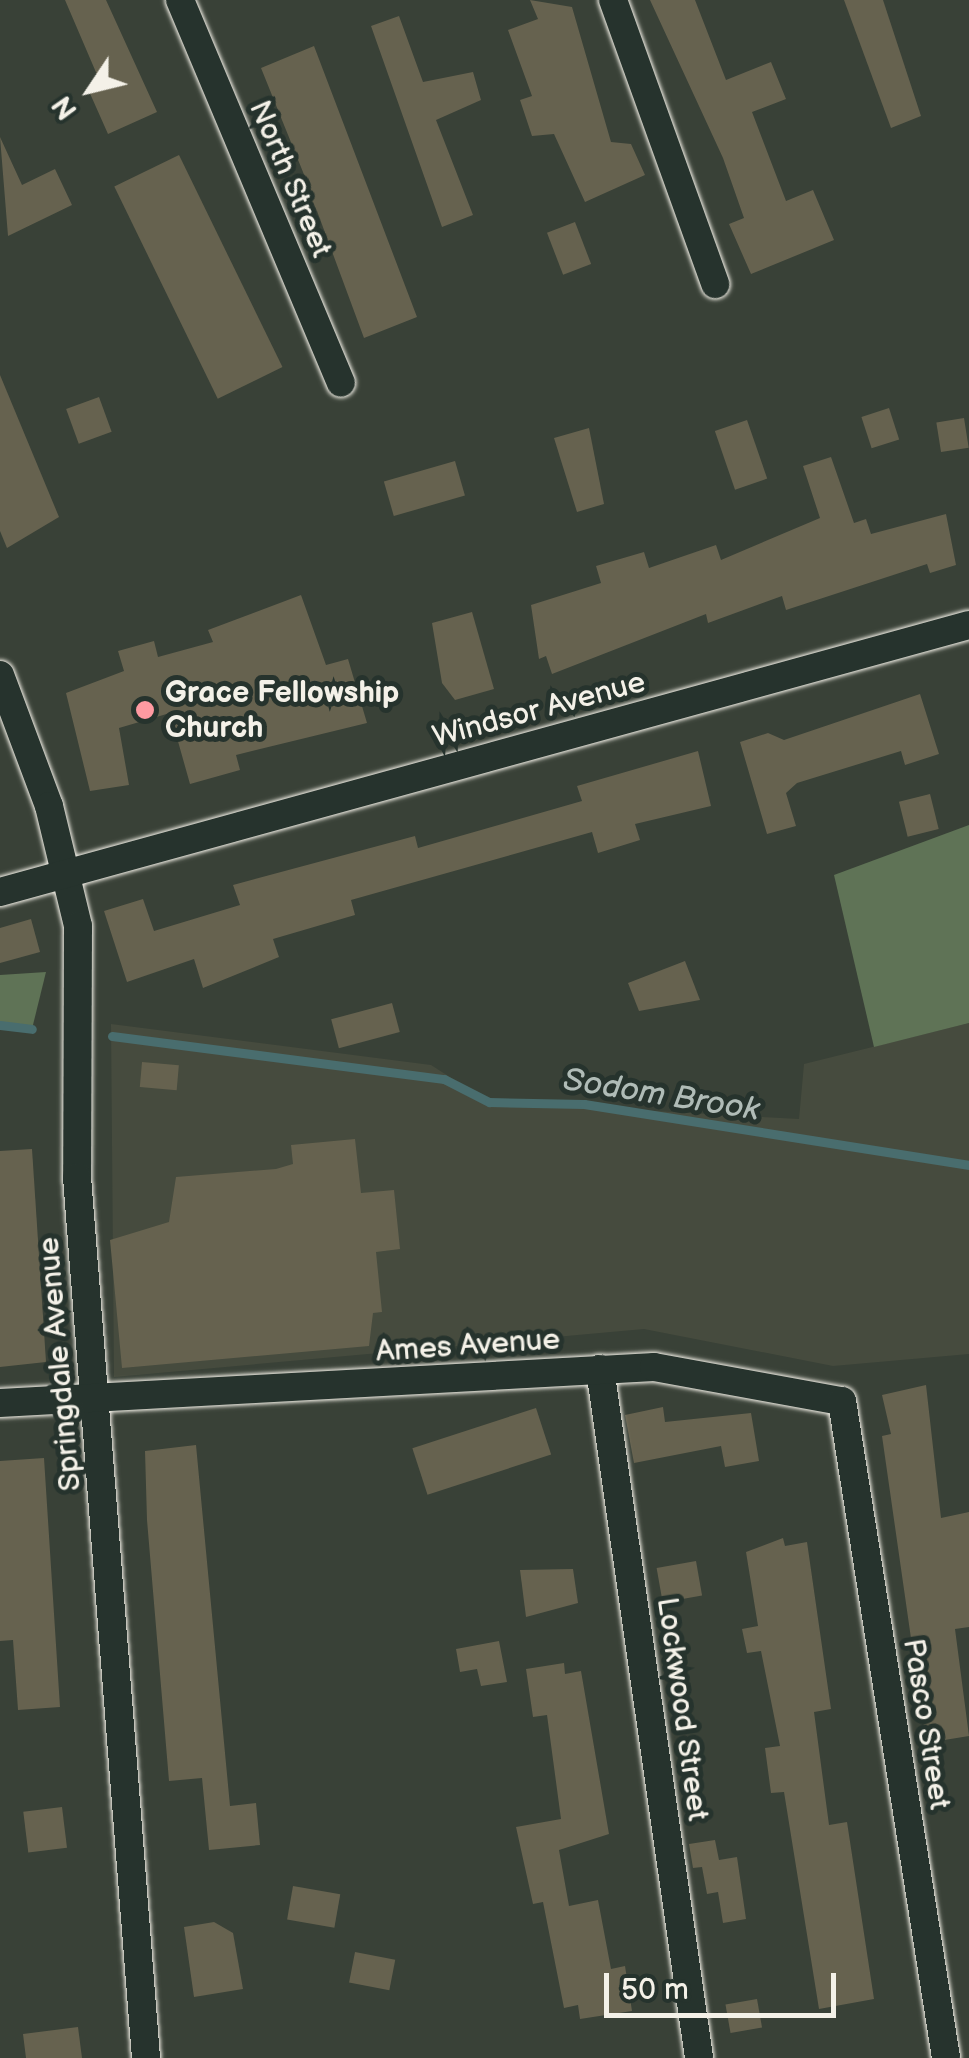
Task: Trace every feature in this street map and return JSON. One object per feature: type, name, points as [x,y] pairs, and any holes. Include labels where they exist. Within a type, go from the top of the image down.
[{"type":"street","name":"North Street","points":[[180,0],[341,383]]},
{"type":"street","points":[[613,0],[715,284]]},
{"type":"street","name":"Windsor Avenue","points":[[0,892],[969,625]]},
{"type":"street","name":"Springdale Avenue","points":[[0,675],[68,874],[78,926],[77,1177],[146,2058]]},
{"type":"street","name":"Ames Avenue","points":[[0,1403],[600,1368],[708,1373],[842,1401]]},
{"type":"street","name":"Lockwood Street","points":[[600,1368],[699,2058]]},
{"type":"street","name":"Pasco Street","points":[[842,1401],[946,2058]]},
{"type":"shaded area","points":[[969,1023],[969,1354],[833,1366],[644,1329],[114,1377],[111,1024],[431,1065],[489,1102],[799,1119],[804,1064]]},
{"type":"green space","points":[[969,825],[969,1023],[874,1047],[834,875]]},
{"type":"green space","points":[[46,972],[32,1029],[0,1025],[0,975]]},
{"type":"building","points":[[65,0],[106,0],[157,112],[108,134],[88,89],[101,84]]},
{"type":"building","points":[[530,0],[572,7],[611,142],[631,144],[645,175],[585,202],[554,134],[532,136],[520,100],[532,96],[508,30],[538,19]]},
{"type":"building","points":[[650,0],[695,0],[726,80],[771,62],[786,99],[752,112],[786,201],[813,190],[834,240],[751,274],[729,224],[744,218],[723,158]]},
{"type":"building","points":[[844,0],[883,0],[921,116],[891,128]]},
{"type":"building","points":[[399,16],[423,82],[473,72],[481,100],[436,120],[473,215],[442,227],[371,26]]},
{"type":"building","points":[[314,46],[417,317],[364,338],[317,211],[309,214],[298,186],[307,182],[261,68]]},
{"type":"building","points":[[0,137],[22,185],[55,169],[72,205],[8,236]]},
{"type":"building","points":[[179,155],[282,367],[218,399],[114,187]]},
{"type":"building","points":[[575,222],[591,264],[563,275],[547,233]]},
{"type":"building","points":[[0,375],[59,517],[7,548],[0,531]]},
{"type":"building","points":[[99,397],[112,432],[79,444],[66,409]]},
{"type":"building","points":[[889,408],[899,439],[872,448],[861,417]]},
{"type":"building","points":[[964,418],[969,448],[941,452],[936,422]]},
{"type":"building","points":[[747,420],[767,479],[735,490],[715,431]]},
{"type":"building","points":[[589,428],[604,504],[577,512],[554,438]]},
{"type":"building","points":[[831,457],[854,523],[866,519],[871,534],[946,514],[956,565],[930,573],[927,564],[786,610],[782,596],[708,623],[706,614],[552,674],[546,656],[539,659],[531,605],[601,583],[596,566],[644,552],[649,568],[716,545],[721,560],[820,518],[803,466]]},
{"type":"building","points":[[455,461],[465,496],[394,516],[384,481]]},
{"type":"building","points":[[301,595],[326,665],[348,659],[367,723],[236,755],[240,770],[190,784],[170,713],[119,728],[129,785],[90,791],[66,693],[124,671],[118,651],[154,641],[158,657],[213,642],[208,630]]},
{"type":"building","points":[[472,612],[494,689],[455,700],[442,683],[432,623]]},
{"type":"building","points":[[920,694],[939,754],[905,765],[901,751],[797,783],[786,793],[796,826],[767,834],[740,742],[768,733],[784,740]]},
{"type":"building","points":[[698,751],[711,806],[635,824],[640,840],[598,853],[592,832],[351,900],[355,915],[273,939],[279,957],[203,988],[194,959],[127,982],[104,911],[143,899],[154,931],[240,905],[233,885],[415,836],[418,848],[582,801],[577,786]]},
{"type":"building","points":[[930,794],[939,829],[908,837],[899,802]]},
{"type":"building","points":[[31,919],[40,952],[0,963],[0,928]]},
{"type":"building","points":[[685,961],[700,1000],[639,1011],[628,983]]},
{"type":"building","points":[[392,1003],[400,1032],[339,1048],[331,1019]]},
{"type":"building","points":[[142,1062],[179,1065],[177,1090],[140,1087]]},
{"type":"building","points":[[355,1139],[361,1193],[394,1190],[400,1249],[376,1252],[382,1312],[373,1313],[369,1346],[122,1368],[110,1240],[169,1222],[176,1177],[276,1169],[293,1164],[291,1145]]},
{"type":"building","points":[[32,1149],[46,1362],[0,1367],[0,1151]]},
{"type":"building","points":[[926,1385],[941,1518],[969,1512],[969,1627],[955,1629],[969,1736],[926,1743],[882,1436],[891,1434],[882,1395]]},
{"type":"building","points":[[663,1407],[665,1422],[751,1413],[759,1461],[725,1467],[721,1446],[634,1463],[625,1415]]},
{"type":"building","points":[[536,1408],[551,1455],[428,1495],[412,1448]]},
{"type":"building","points":[[196,1445],[230,1806],[256,1803],[260,1845],[209,1850],[202,1778],[169,1781],[147,1520],[145,1451]]},
{"type":"building","points":[[44,1458],[60,1707],[18,1710],[13,1640],[0,1641],[0,1461]]},
{"type":"building","points":[[783,1538],[785,1546],[807,1542],[831,1709],[814,1712],[829,1825],[847,1822],[874,1999],[819,2009],[784,1792],[771,1793],[765,1748],[780,1746],[761,1651],[747,1653],[742,1629],[758,1626],[746,1552]]},
{"type":"building","points":[[696,1561],[702,1595],[663,1602],[657,1568]]},
{"type":"building","points":[[573,1569],[578,1603],[526,1617],[520,1570]]},
{"type":"building","points":[[499,1641],[507,1682],[481,1686],[477,1669],[460,1672],[456,1649]]},
{"type":"building","points":[[564,1663],[565,1674],[581,1671],[609,1834],[559,1850],[569,1906],[598,1900],[611,1969],[625,1966],[632,2011],[580,2019],[578,2005],[564,2008],[543,1902],[533,1904],[516,1827],[561,1819],[547,1715],[533,1717],[526,1669]]},
{"type":"building","points":[[62,1807],[67,1848],[28,1852],[23,1812]]},
{"type":"building","points":[[715,1840],[719,1860],[737,1857],[746,1919],[723,1923],[718,1892],[707,1894],[702,1867],[693,1868],[689,1844]]},
{"type":"building","points":[[293,1886],[340,1894],[334,1928],[287,1919]]},
{"type":"building","points":[[214,1922],[233,1933],[243,1989],[194,1997],[184,1927]]},
{"type":"building","points":[[355,1952],[395,1960],[389,1990],[349,1982]]},
{"type":"building","points":[[757,1999],[762,2028],[731,2033],[725,2005]]},
{"type":"building","points":[[78,2027],[82,2058],[26,2058],[23,2034]]},
{"type":"waterway","name":"Sodom Brook","points":[[0,1025],[32,1029]]},
{"type":"waterway","name":"Sodom Brook","points":[[112,1036],[444,1079],[489,1102],[584,1104],[969,1165]]},
{"type":"place","name":"Grace Fellowship Church","points":[[145,710]]}]
